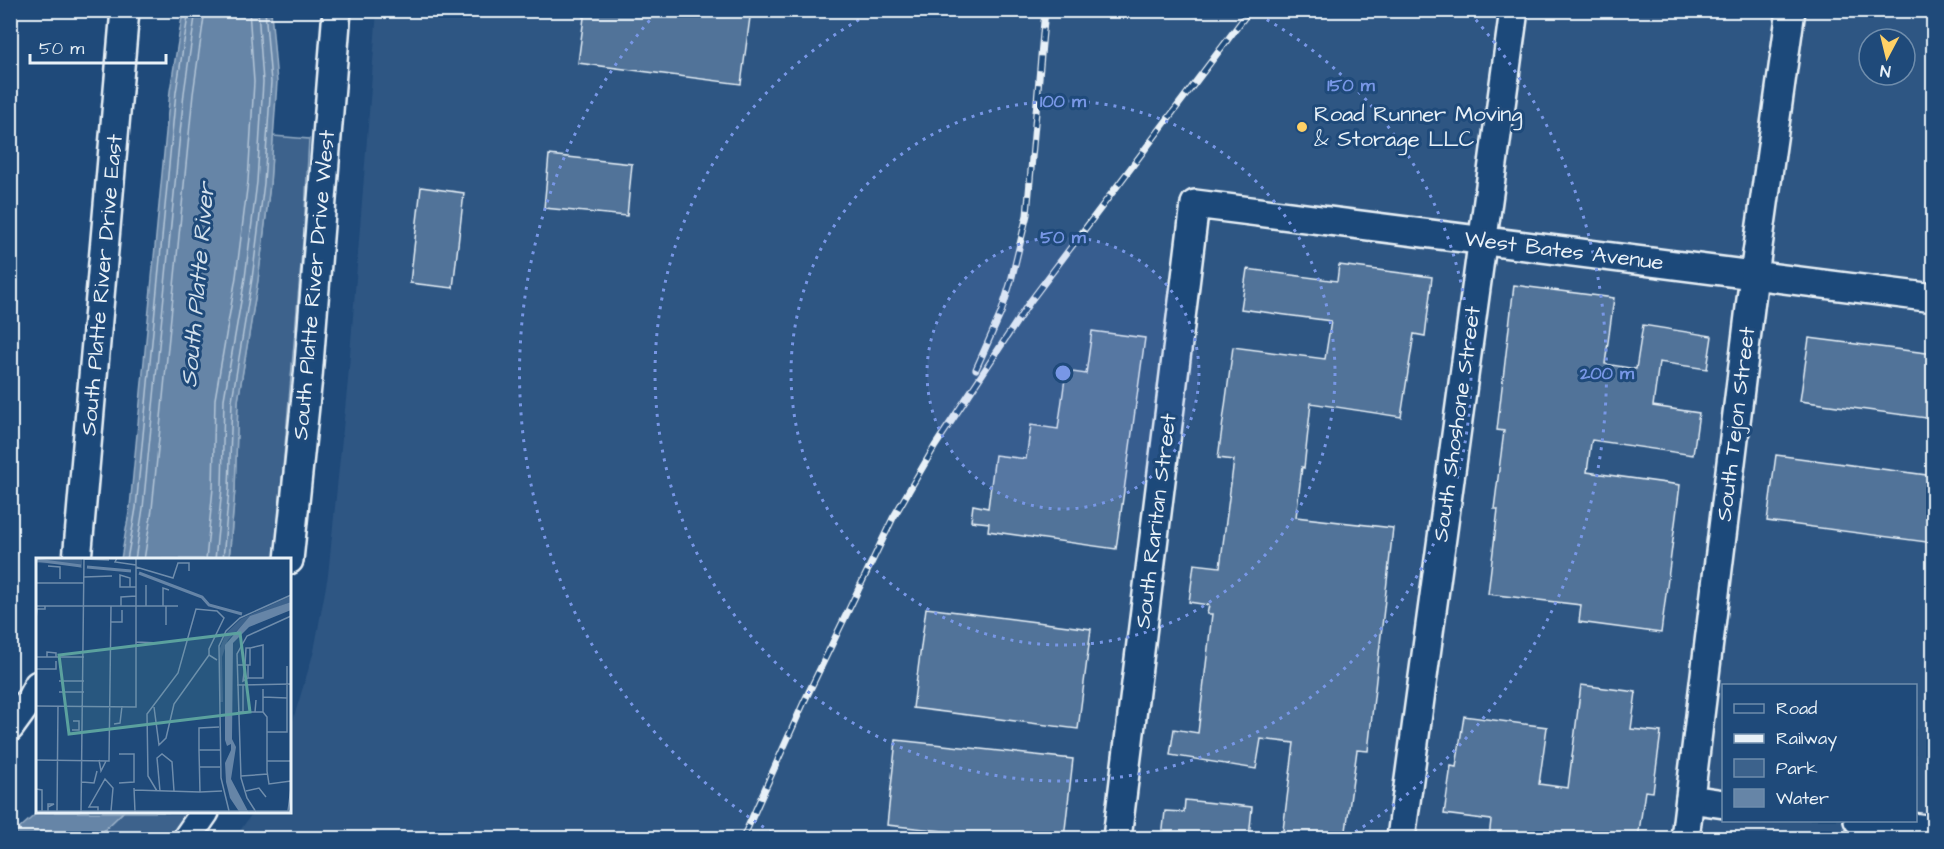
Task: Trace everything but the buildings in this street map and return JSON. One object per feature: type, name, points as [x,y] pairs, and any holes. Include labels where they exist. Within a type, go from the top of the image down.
[{"type":"street","name":"South Platte River Drive East","points":[[77,558],[125,10]]},
{"type":"street","name":"South Platte River Drive West","points":[[289,558],[308,377],[337,10]]},
{"type":"street","name":"South Shoshone Street","points":[[1401,838],[1514,10]]},
{"type":"street","name":"South Tejon Street","points":[[1685,838],[1754,275],[1791,10]]},
{"type":"street","name":"West Bates Avenue","points":[[1195,204],[1934,298]]},
{"type":"street","name":"South Raritan Street","points":[[1118,838],[1195,204]]},
{"type":"street","points":[[10,727],[36,689]]},
{"type":"street","points":[[1690,800],[1722,804]]},
{"type":"street","points":[[187,838],[204,813]]},
{"type":"street","points":[[1873,822],[1934,830]]},
{"type":"shaded area","points":[[377,11],[1933,11],[1933,838],[235,838],[252,813],[291,813],[291,727],[314,651],[328,575],[348,380]]},
{"type":"green space","points":[[273,136],[309,139],[304,230],[275,558],[229,558],[235,489],[238,401],[258,280],[270,184]]},
{"type":"green space","points":[[122,813],[188,813],[169,838],[96,838]]},
{"type":"water","name":"South Platte River","points":[[183,11],[271,11],[277,82],[270,184],[258,280],[238,401],[235,489],[229,558],[121,558],[130,507],[170,91]]},
{"type":"water","points":[[37,813],[122,813],[96,838],[11,838]]},
{"type":"railway","points":[[976,369],[1001,313],[1027,215],[1045,10]]},
{"type":"railway","points":[[743,838],[804,702],[893,518],[935,446],[1029,303],[1250,10]]},
{"type":"place","name":"Road Runner Moving & Storage LLC","points":[[1302,127]]}]
